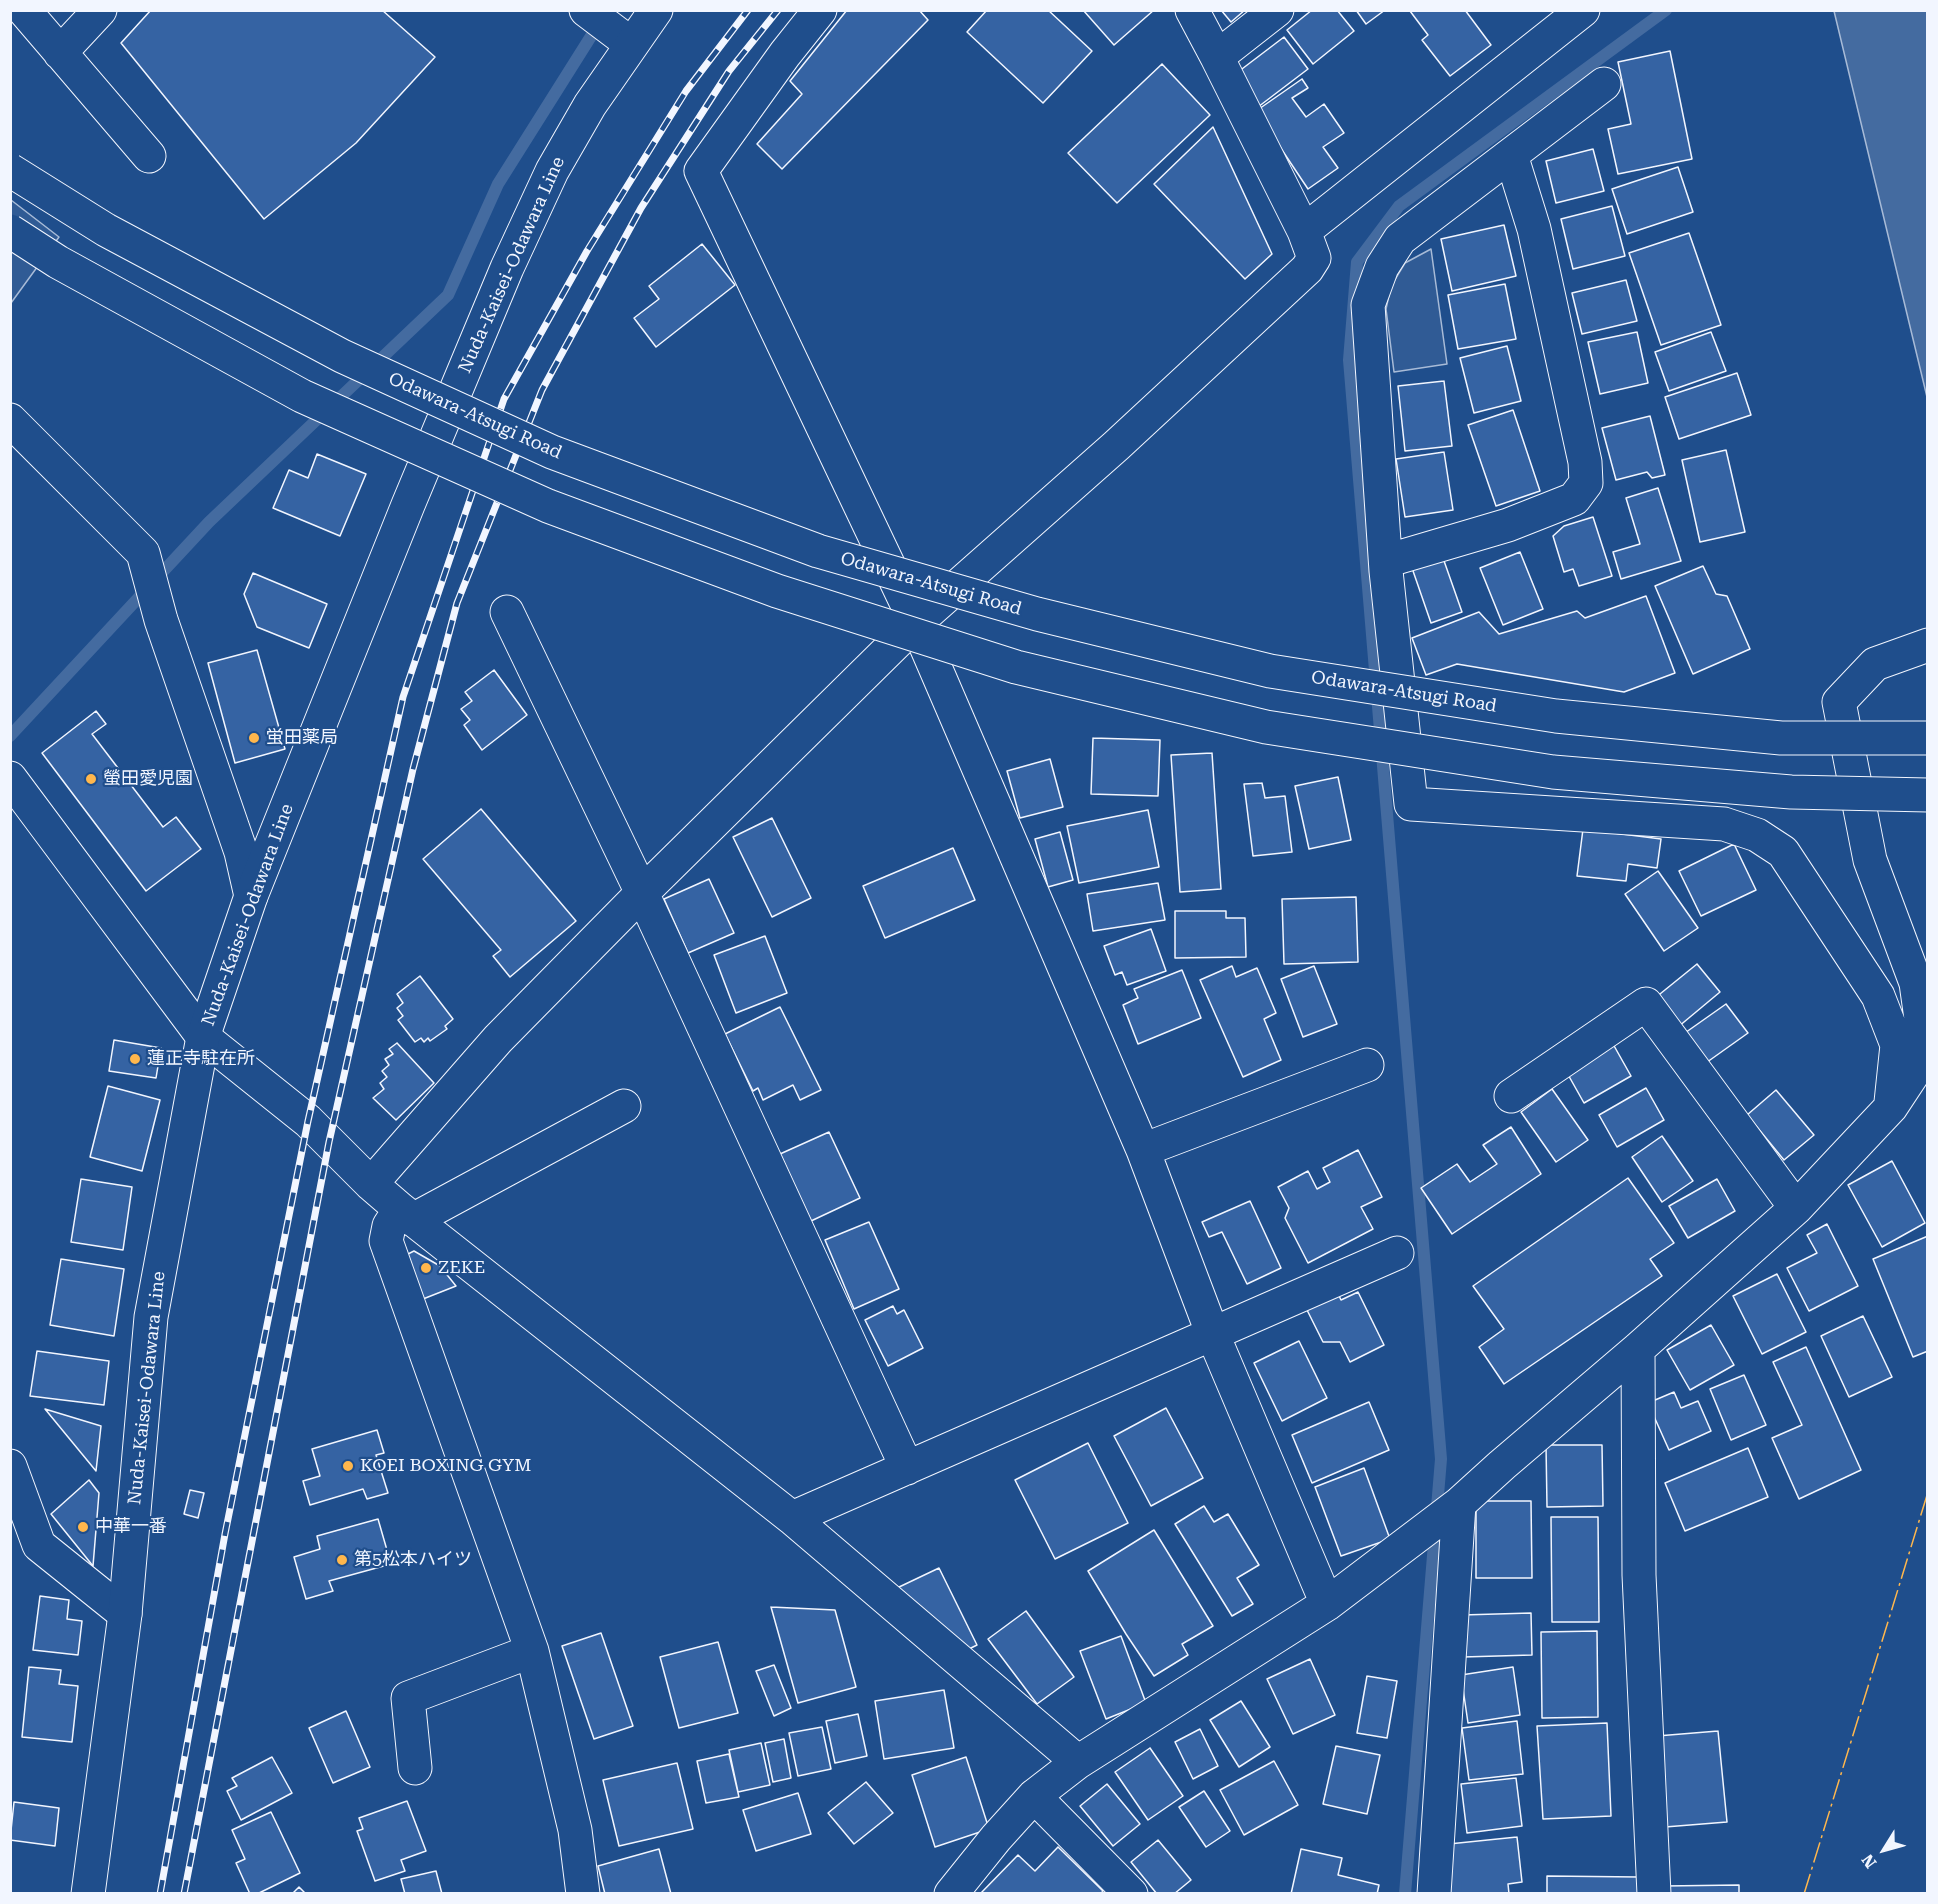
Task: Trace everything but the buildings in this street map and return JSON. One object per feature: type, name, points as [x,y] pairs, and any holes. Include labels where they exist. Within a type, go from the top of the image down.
[{"type":"main road","points":[[24,10],[149,156]]},
{"type":"main road","points":[[60,53],[100,10]]},
{"type":"main road","points":[[586,10],[623,37]]},
{"type":"main road","name":"Nuda-Kaisei-Odawara Line","points":[[88,1893],[126,1614],[151,1317],[203,1037],[251,896],[408,505],[507,268],[552,171],[590,105],[623,37],[656,10]]},
{"type":"main road","points":[[820,10],[785,54],[701,171],[916,623],[1143,1150],[1213,1335],[1327,1604]]},
{"type":"main road","points":[[371,1184],[498,1039],[642,893],[916,623],[1116,446],[1307,269],[1314,258],[1304,231],[1192,10]]},
{"type":"main road","points":[[1217,57],[1277,10]]},
{"type":"main road","points":[[1304,231],[1583,10]]},
{"type":"main road","points":[[1604,84],[1400,239],[1382,267],[1368,305],[1386,561],[1411,804],[1724,824],[1757,835],[1782,852],[1878,996],[1896,1045],[1891,1107]]},
{"type":"main road","points":[[1386,561],[1508,525],[1574,499],[1586,483],[1585,462],[1534,229],[1511,155]]},
{"type":"main road","name":"Odawara-Atsugi Road","points":[[10,170],[106,230],[342,356],[552,452],[830,554],[1037,614],[1270,671],[1556,716],[1781,738],[1928,738]]},
{"type":"main road","points":[[10,231],[58,262],[303,396],[548,506],[777,591],[1016,667],[1266,727],[1553,772],[1791,792],[1928,795]]},
{"type":"main road","points":[[10,420],[143,553],[161,620],[241,852],[251,896]]},
{"type":"main road","points":[[507,612],[642,893],[907,1468]]},
{"type":"main road","points":[[951,1893],[1034,1796],[1078,1762],[1327,1604],[1459,1504],[1796,1208],[1891,1107],[1926,1054],[1916,983],[1870,860],[1839,702],[1875,664],[1928,645]]},
{"type":"main road","points":[[14,790],[203,1037],[308,1121],[371,1184],[407,1215],[792,1518],[1078,1762]]},
{"type":"main road","points":[[1511,1096],[1646,1004],[1796,1208]]},
{"type":"main road","points":[[1143,1150],[1367,1065]]},
{"type":"main road","points":[[583,1893],[574,1830],[532,1651],[386,1240],[389,1226],[407,1215],[624,1106]]},
{"type":"main road","points":[[792,1518],[1397,1253]]},
{"type":"main road","points":[[1638,1349],[1639,1575],[1654,1893]]},
{"type":"main road","points":[[10,1466],[39,1545],[126,1614]]},
{"type":"main road","points":[[1434,1893],[1459,1504]]},
{"type":"main road","points":[[415,1768],[408,1698],[532,1651]]},
{"type":"main road","points":[[1034,1796],[1131,1893]]},
{"type":"shaded area","points":[[1834,11],[1927,11],[1927,397]]},
{"type":"shaded area","points":[[11,200],[59,237],[11,303]]},
{"type":"shaded area","points":[[1431,249],[1447,364],[1394,372],[1386,309],[1391,286],[1405,263]]},
{"type":"waterway","points":[[1405,1894],[1441,1459],[1349,360],[1357,262],[1399,206],[1666,10]]},
{"type":"waterway","points":[[10,736],[209,522],[448,295],[498,184],[600,22]]},
{"type":"railway","points":[[160,1894],[225,1534],[308,1121],[403,697],[504,399],[587,251],[686,91],[748,10]]},
{"type":"railway","points":[[184,1894],[329,1142],[413,769],[457,603],[542,390],[641,208],[729,71],[778,10]]},
{"type":"power","points":[[1804,1894],[1928,1492]]},
{"type":"place","name":"蛍田薬局","points":[[254,738]]},
{"type":"place","name":"螢田愛児園","points":[[91,779]]},
{"type":"place","name":"蓮正寺駐在所","points":[[135,1059]]},
{"type":"place","name":"ZEKE","points":[[426,1268]]},
{"type":"place","name":"KOEI BOXING GYM","points":[[348,1466]]},
{"type":"place","name":"中華一番","points":[[83,1527]]},
{"type":"place","name":"第5松本ハイツ","points":[[342,1560]]}]
